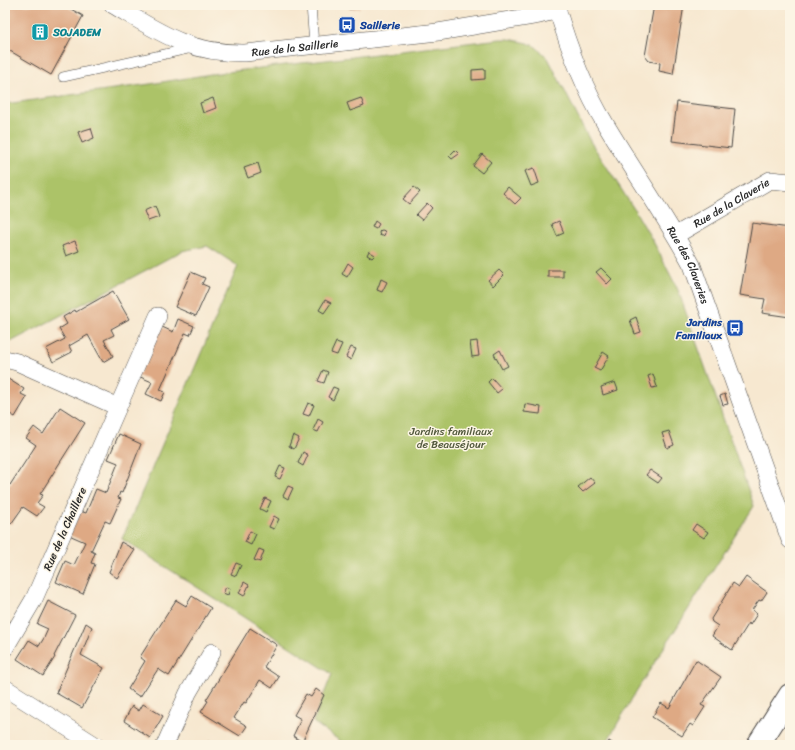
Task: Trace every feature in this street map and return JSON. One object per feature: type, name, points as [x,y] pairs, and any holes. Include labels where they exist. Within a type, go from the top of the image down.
[{"type":"street","name":"Rue de la Saillerie","points":[[113,5],[176,41],[193,48],[222,53],[245,53],[438,32],[539,16],[557,8]]},
{"type":"street","name":"Rue des Claveries","points":[[557,8],[580,72],[605,124],[676,235],[692,265],[790,540]]},
{"type":"street","name":"Rue de la Claverie","points":[[676,235],[770,180],[790,182]]},
{"type":"street","name":"Rue de la Chaillere","points":[[5,648],[34,599],[158,316]]},
{"type":"street","points":[[5,359],[18,362],[118,407]]},
{"type":"street","points":[[165,745],[188,693],[212,652]]},
{"type":"street","points":[[5,688],[95,745]]},
{"type":"street","points":[[758,745],[790,695]]},
{"type":"lane","points":[[312,5],[314,45]]},
{"type":"lane","points":[[62,77],[193,48]]},
{"type":"green space","name":"Jardins familiaux de Beauséjour","points":[[509,39],[528,43],[536,47],[548,58],[590,141],[654,243],[678,290],[754,506],[637,690],[605,745],[346,745],[313,722],[332,674],[122,539],[238,266],[207,246],[182,251],[5,345],[5,104],[211,74]]},
{"type":"building","name":"SOJADEM","points":[[5,5],[64,5],[83,16],[51,75],[5,48]]},
{"type":"building","points":[[348,5],[359,5],[360,8],[349,9]]},
{"type":"building","points":[[654,5],[684,5],[673,74],[659,71],[660,63],[649,61],[645,56]]},
{"type":"building","points":[[485,69],[485,79],[472,80],[472,70]]},
{"type":"building","points":[[213,98],[216,108],[203,113],[200,103]]},
{"type":"building","points":[[361,98],[364,106],[350,111],[347,103]]},
{"type":"building","points":[[677,102],[735,109],[731,148],[672,141]]},
{"type":"building","points":[[91,128],[94,138],[82,143],[78,132]]},
{"type":"building","points":[[455,150],[459,154],[452,159],[449,156]]},
{"type":"building","points":[[482,154],[491,162],[482,173],[473,166]]},
{"type":"building","points":[[258,163],[261,173],[248,178],[244,168]]},
{"type":"building","points":[[534,168],[539,183],[531,186],[525,171]]},
{"type":"building","points":[[414,187],[420,192],[409,204],[403,199]]},
{"type":"building","points":[[508,187],[521,198],[515,204],[503,193]]},
{"type":"building","points":[[427,203],[432,208],[422,220],[416,215]]},
{"type":"building","points":[[155,206],[159,217],[148,221],[144,211]]},
{"type":"building","points":[[375,221],[379,224],[376,229],[372,227]]},
{"type":"building","points":[[559,221],[564,233],[557,236],[552,224]]},
{"type":"building","points":[[752,223],[790,228],[790,317],[762,313],[765,299],[740,295]]},
{"type":"building","points":[[382,230],[385,233],[382,236],[379,233]]},
{"type":"building","points":[[75,241],[79,251],[66,256],[62,246]]},
{"type":"building","points":[[369,251],[375,255],[372,258],[367,255]]},
{"type":"building","points":[[348,263],[353,267],[347,277],[342,274]]},
{"type":"building","points":[[601,268],[612,279],[607,284],[596,272]]},
{"type":"building","points":[[499,270],[504,275],[493,286],[488,280]]},
{"type":"building","points":[[548,270],[563,270],[563,277],[548,277]]},
{"type":"building","points":[[191,272],[205,278],[202,284],[209,287],[196,316],[175,307]]},
{"type":"building","points":[[381,279],[387,282],[382,292],[377,290]]},
{"type":"building","points":[[113,291],[129,319],[111,329],[114,335],[104,340],[113,356],[103,362],[88,335],[69,346],[72,352],[53,362],[46,349],[65,339],[59,329],[67,324],[63,317],[75,310],[76,312]]},
{"type":"building","points":[[325,300],[331,303],[324,313],[319,310]]},
{"type":"building","points":[[636,317],[641,332],[635,334],[630,320]]},
{"type":"building","points":[[178,319],[194,326],[190,335],[185,333],[160,390],[165,392],[161,401],[146,394],[152,382],[138,376],[160,326],[173,332]]},
{"type":"building","points":[[477,341],[479,356],[472,357],[470,342]]},
{"type":"building","points":[[336,342],[342,344],[337,355],[331,353]]},
{"type":"building","points":[[351,347],[356,349],[351,360],[346,357]]},
{"type":"building","points":[[500,350],[508,366],[502,369],[494,354]]},
{"type":"building","points":[[603,352],[609,356],[600,371],[594,368]]},
{"type":"building","points":[[323,370],[328,372],[324,383],[318,381]]},
{"type":"building","points":[[653,374],[657,387],[652,388],[648,376]]},
{"type":"building","points":[[5,377],[24,389],[21,394],[27,397],[15,417],[10,414],[5,422]]},
{"type":"building","points":[[492,378],[502,389],[497,393],[488,382]]},
{"type":"building","points":[[615,382],[618,390],[603,395],[601,387]]},
{"type":"building","points":[[333,387],[338,389],[333,400],[328,397]]},
{"type":"building","points":[[725,394],[728,404],[723,405],[720,396]]},
{"type":"building","points":[[308,403],[314,405],[309,416],[303,414]]},
{"type":"building","points":[[525,404],[541,407],[540,414],[524,412]]},
{"type":"building","points":[[60,407],[85,423],[40,494],[43,495],[37,503],[44,507],[37,516],[23,507],[11,524],[5,520],[5,482],[10,485],[36,445],[26,438],[34,427],[43,434]]},
{"type":"building","points":[[318,419],[323,422],[318,432],[313,430]]},
{"type":"building","points":[[669,431],[674,445],[667,448],[662,433]]},
{"type":"building","points":[[119,434],[141,444],[122,493],[120,492],[118,498],[121,499],[110,523],[105,521],[91,551],[95,553],[91,563],[95,564],[83,594],[56,582],[65,561],[74,565],[85,542],[69,535],[80,511],[86,513],[96,489],[106,493],[118,463],[108,459]]},
{"type":"building","points":[[293,435],[299,438],[294,449],[289,446]]},
{"type":"building","points":[[303,452],[308,455],[303,466],[298,463]]},
{"type":"building","points":[[280,466],[285,468],[280,479],[275,477]]},
{"type":"building","points":[[650,470],[662,478],[658,483],[646,475]]},
{"type":"building","points":[[590,477],[595,483],[583,492],[578,487]]},
{"type":"building","points":[[288,486],[293,488],[288,499],[283,496]]},
{"type":"building","points":[[265,498],[271,501],[266,512],[260,509]]},
{"type":"building","points":[[274,516],[279,519],[274,529],[269,527]]},
{"type":"building","points":[[696,524],[708,532],[704,538],[692,530]]},
{"type":"building","points":[[250,531],[256,534],[251,545],[245,542]]},
{"type":"building","points":[[121,542],[135,550],[117,578],[109,572]]},
{"type":"building","points":[[259,549],[264,551],[260,562],[254,560]]},
{"type":"building","points":[[236,563],[241,565],[236,576],[231,574]]},
{"type":"building","points":[[746,577],[767,592],[752,610],[757,614],[750,625],[749,623],[732,650],[712,636],[718,626],[712,622],[711,619],[733,583],[739,587]]},
{"type":"building","points":[[244,582],[249,585],[244,596],[239,593]]},
{"type":"building","points":[[226,587],[230,589],[228,595],[223,593]]},
{"type":"building","points":[[192,596],[211,608],[169,676],[158,669],[140,697],[128,689],[145,661],[140,657],[176,600],[186,606]]},
{"type":"building","points":[[48,601],[75,615],[54,656],[55,657],[43,676],[17,659],[29,640],[39,646],[44,638],[48,629],[37,624]]},
{"type":"building","points":[[5,619],[9,621],[5,627]]},
{"type":"building","points":[[86,623],[92,627],[81,655],[104,668],[82,708],[56,693]]},
{"type":"building","points":[[250,628],[277,645],[264,667],[279,677],[272,688],[260,680],[246,703],[244,702],[234,718],[247,726],[240,736],[201,712],[208,701],[206,700]]},
{"type":"building","points":[[696,660],[721,677],[701,705],[705,707],[693,726],[690,724],[682,736],[652,717],[661,703],[669,708]]},
{"type":"building","points":[[316,689],[324,695],[302,742],[293,736],[301,719],[294,715],[306,694],[311,697]]},
{"type":"building","points":[[143,704],[163,716],[150,738],[124,721],[132,706],[139,711]]},
{"type":"building","points":[[208,741],[215,745],[206,745]]},
{"type":"building","points":[[609,741],[615,745],[607,745]]},
{"type":"place","name":"Saillerie","points":[[347,25]]},
{"type":"place","name":"SOJADEM","points":[[40,32]]},
{"type":"place","name":"Jardins Familiaux","points":[[735,328]]}]
